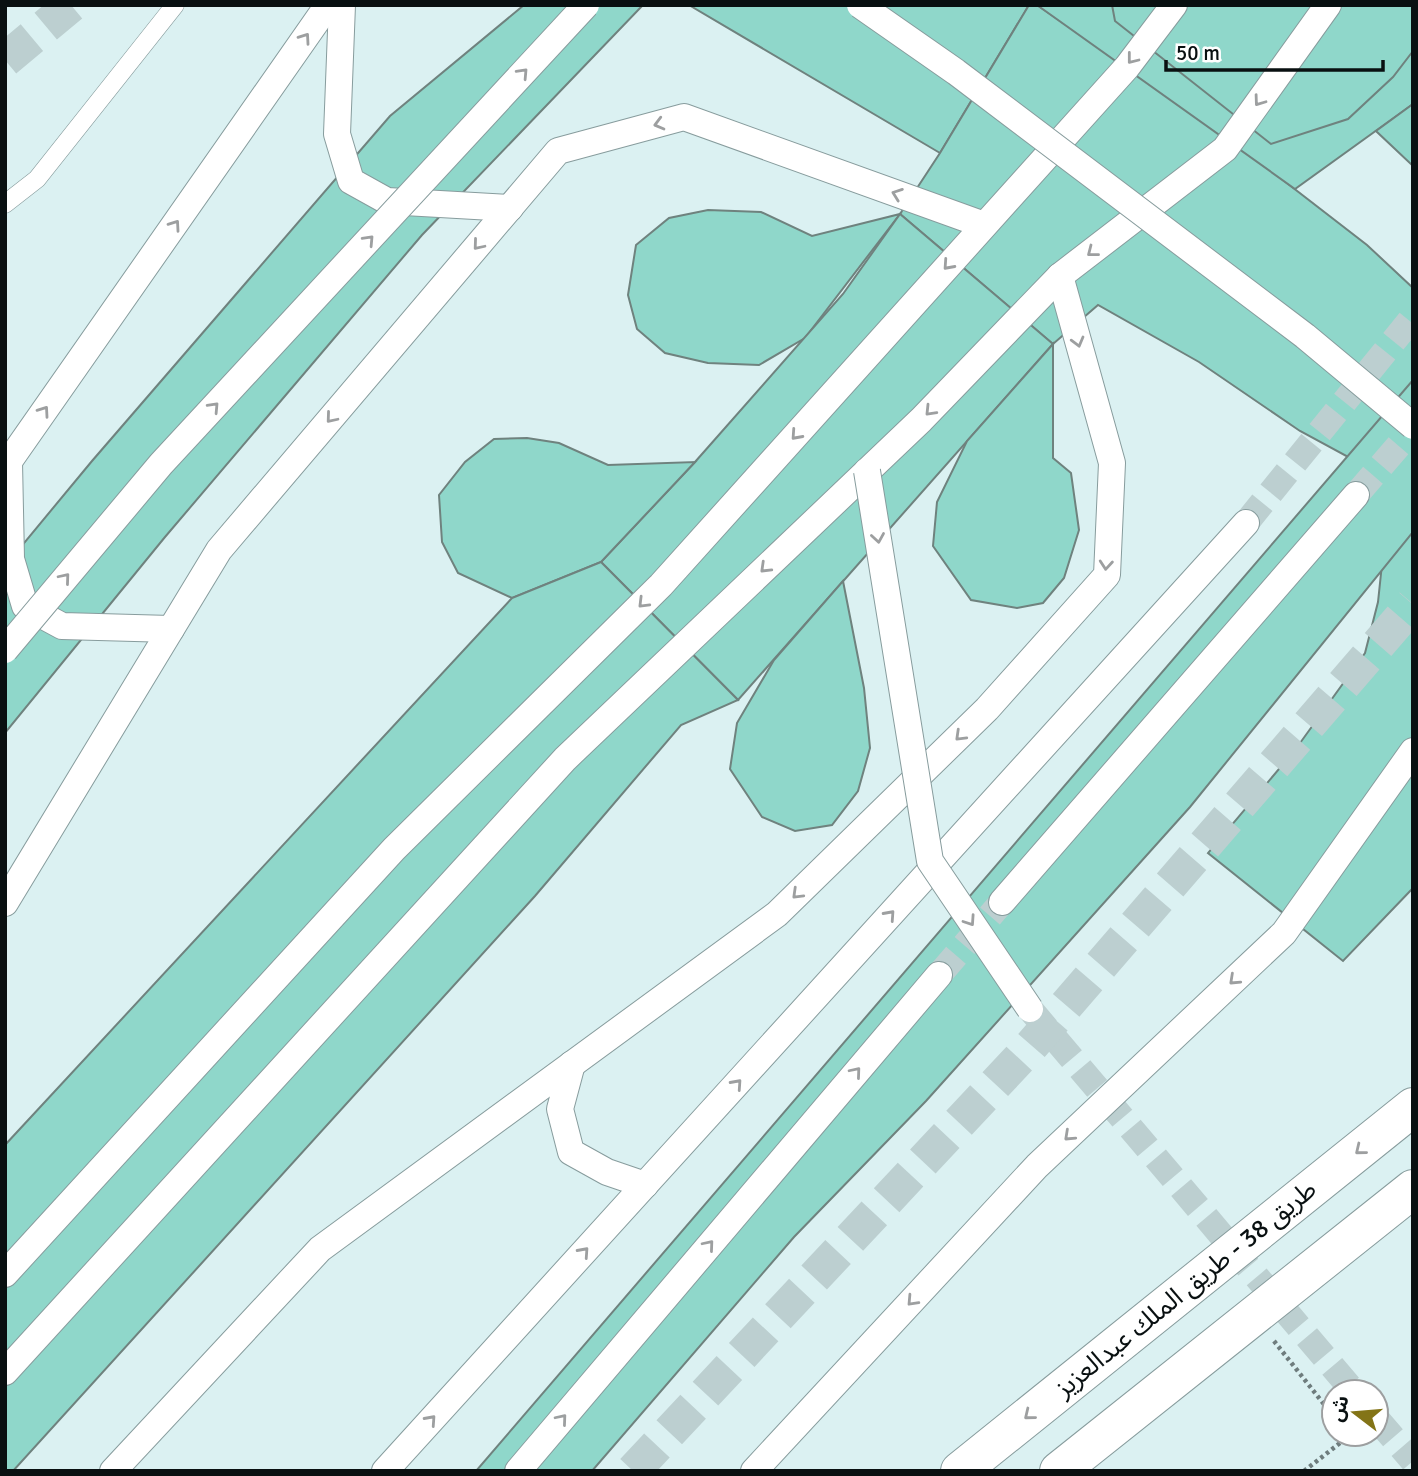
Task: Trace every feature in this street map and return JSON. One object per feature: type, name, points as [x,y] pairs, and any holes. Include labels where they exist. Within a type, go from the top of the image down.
[{"type":"main road","name":"طريق 38 - طريق الملك عبدالعزيز","points":[[960,1471],[1413,1107]]},
{"type":"main road","points":[[1059,1471],[1413,1189]]},
{"type":"street","points":[[171,629],[62,626],[25,606],[11,559],[7,465],[328,5]]},
{"type":"street","points":[[342,5],[337,134],[351,181],[387,201],[510,208]]},
{"type":"street","points":[[5,650],[161,464],[586,5]]},
{"type":"street","points":[[5,1274],[394,849],[661,585],[1127,67],[1174,5]]},
{"type":"street","points":[[5,1371],[565,758],[921,420],[1060,276],[1225,149],[1328,5]]},
{"type":"street","points":[[871,9],[1295,328],[1413,426]]},
{"type":"street","points":[[5,903],[219,550],[558,151],[684,117],[984,225]]},
{"type":"street","points":[[113,1471],[320,1249],[777,914],[988,709],[1107,575],[1112,463],[1060,276]]},
{"type":"street","points":[[867,471],[930,861],[1030,1009]]},
{"type":"street","points":[[1002,902],[1356,495]]},
{"type":"street","points":[[385,1471],[1246,523]]},
{"type":"street","points":[[754,1471],[1037,1166],[1284,933],[1413,751]]},
{"type":"street","points":[[517,1471],[939,975]]},
{"type":"street","points":[[572,1064],[560,1109],[571,1152],[607,1172],[645,1185]]},
{"type":"lane","points":[[5,204],[37,179],[175,5]]},
{"type":"path","points":[[1254,1315],[1320,1399]]},
{"type":"path","points":[[1304,1471],[1334,1448]]},
{"type":"building","points":[[524,5],[643,5],[422,235],[165,537],[5,733],[5,566],[92,461],[390,116]]},
{"type":"building","points":[[689,5],[1029,5],[940,153]]},
{"type":"building","points":[[1029,5],[1037,5],[1213,126],[1367,245],[1413,288],[1413,888],[1343,961],[1208,853],[1295,750],[1365,653],[1378,602],[1382,564],[1373,507],[1352,459],[1300,431],[1199,362],[1098,305],[1053,344],[900,214]]},
{"type":"building","points":[[1037,5],[1413,5],[1413,104],[1295,189]]},
{"type":"building","points":[[1112,5],[1413,5],[1413,51],[1393,77],[1348,119],[1271,144],[1115,21]]},
{"type":"building","points":[[1413,104],[1413,166],[1376,131]]},
{"type":"building","points":[[708,210],[761,212],[812,236],[900,214],[805,338],[759,365],[708,363],[665,353],[637,329],[628,295],[636,245],[669,218]]},
{"type":"building","points":[[900,214],[1053,344],[738,700],[601,562],[695,462],[843,294]]},
{"type":"building","points":[[1053,344],[1053,458],[1071,473],[1079,530],[1064,578],[1043,603],[1017,608],[971,600],[933,546],[937,502],[967,441]]},
{"type":"building","points":[[1413,380],[1413,532],[1190,807],[926,1101],[794,1237],[592,1471],[476,1471]]},
{"type":"building","points":[[527,438],[559,443],[608,465],[695,462],[601,562],[512,598],[458,573],[442,542],[439,495],[465,462],[494,439]]},
{"type":"building","points":[[601,562],[738,700],[681,725],[535,896],[13,1471],[5,1471],[5,1145],[512,598]]},
{"type":"building","points":[[843,581],[864,688],[870,748],[858,791],[832,825],[795,831],[762,817],[730,769],[737,723],[774,660]]},
{"type":"tunnel","points":[[5,60],[71,5]]},
{"type":"tunnel","points":[[1246,523],[1413,317]]},
{"type":"tunnel","points":[[1356,495],[1413,429]]},
{"type":"tunnel","points":[[633,1471],[1031,1046],[1413,604]]},
{"type":"tunnel","points":[[939,975],[1002,902]]},
{"type":"tunnel","points":[[1030,1009],[1342,1378]]},
{"type":"tunnel","points":[[1390,1434],[1413,1461]]}]
